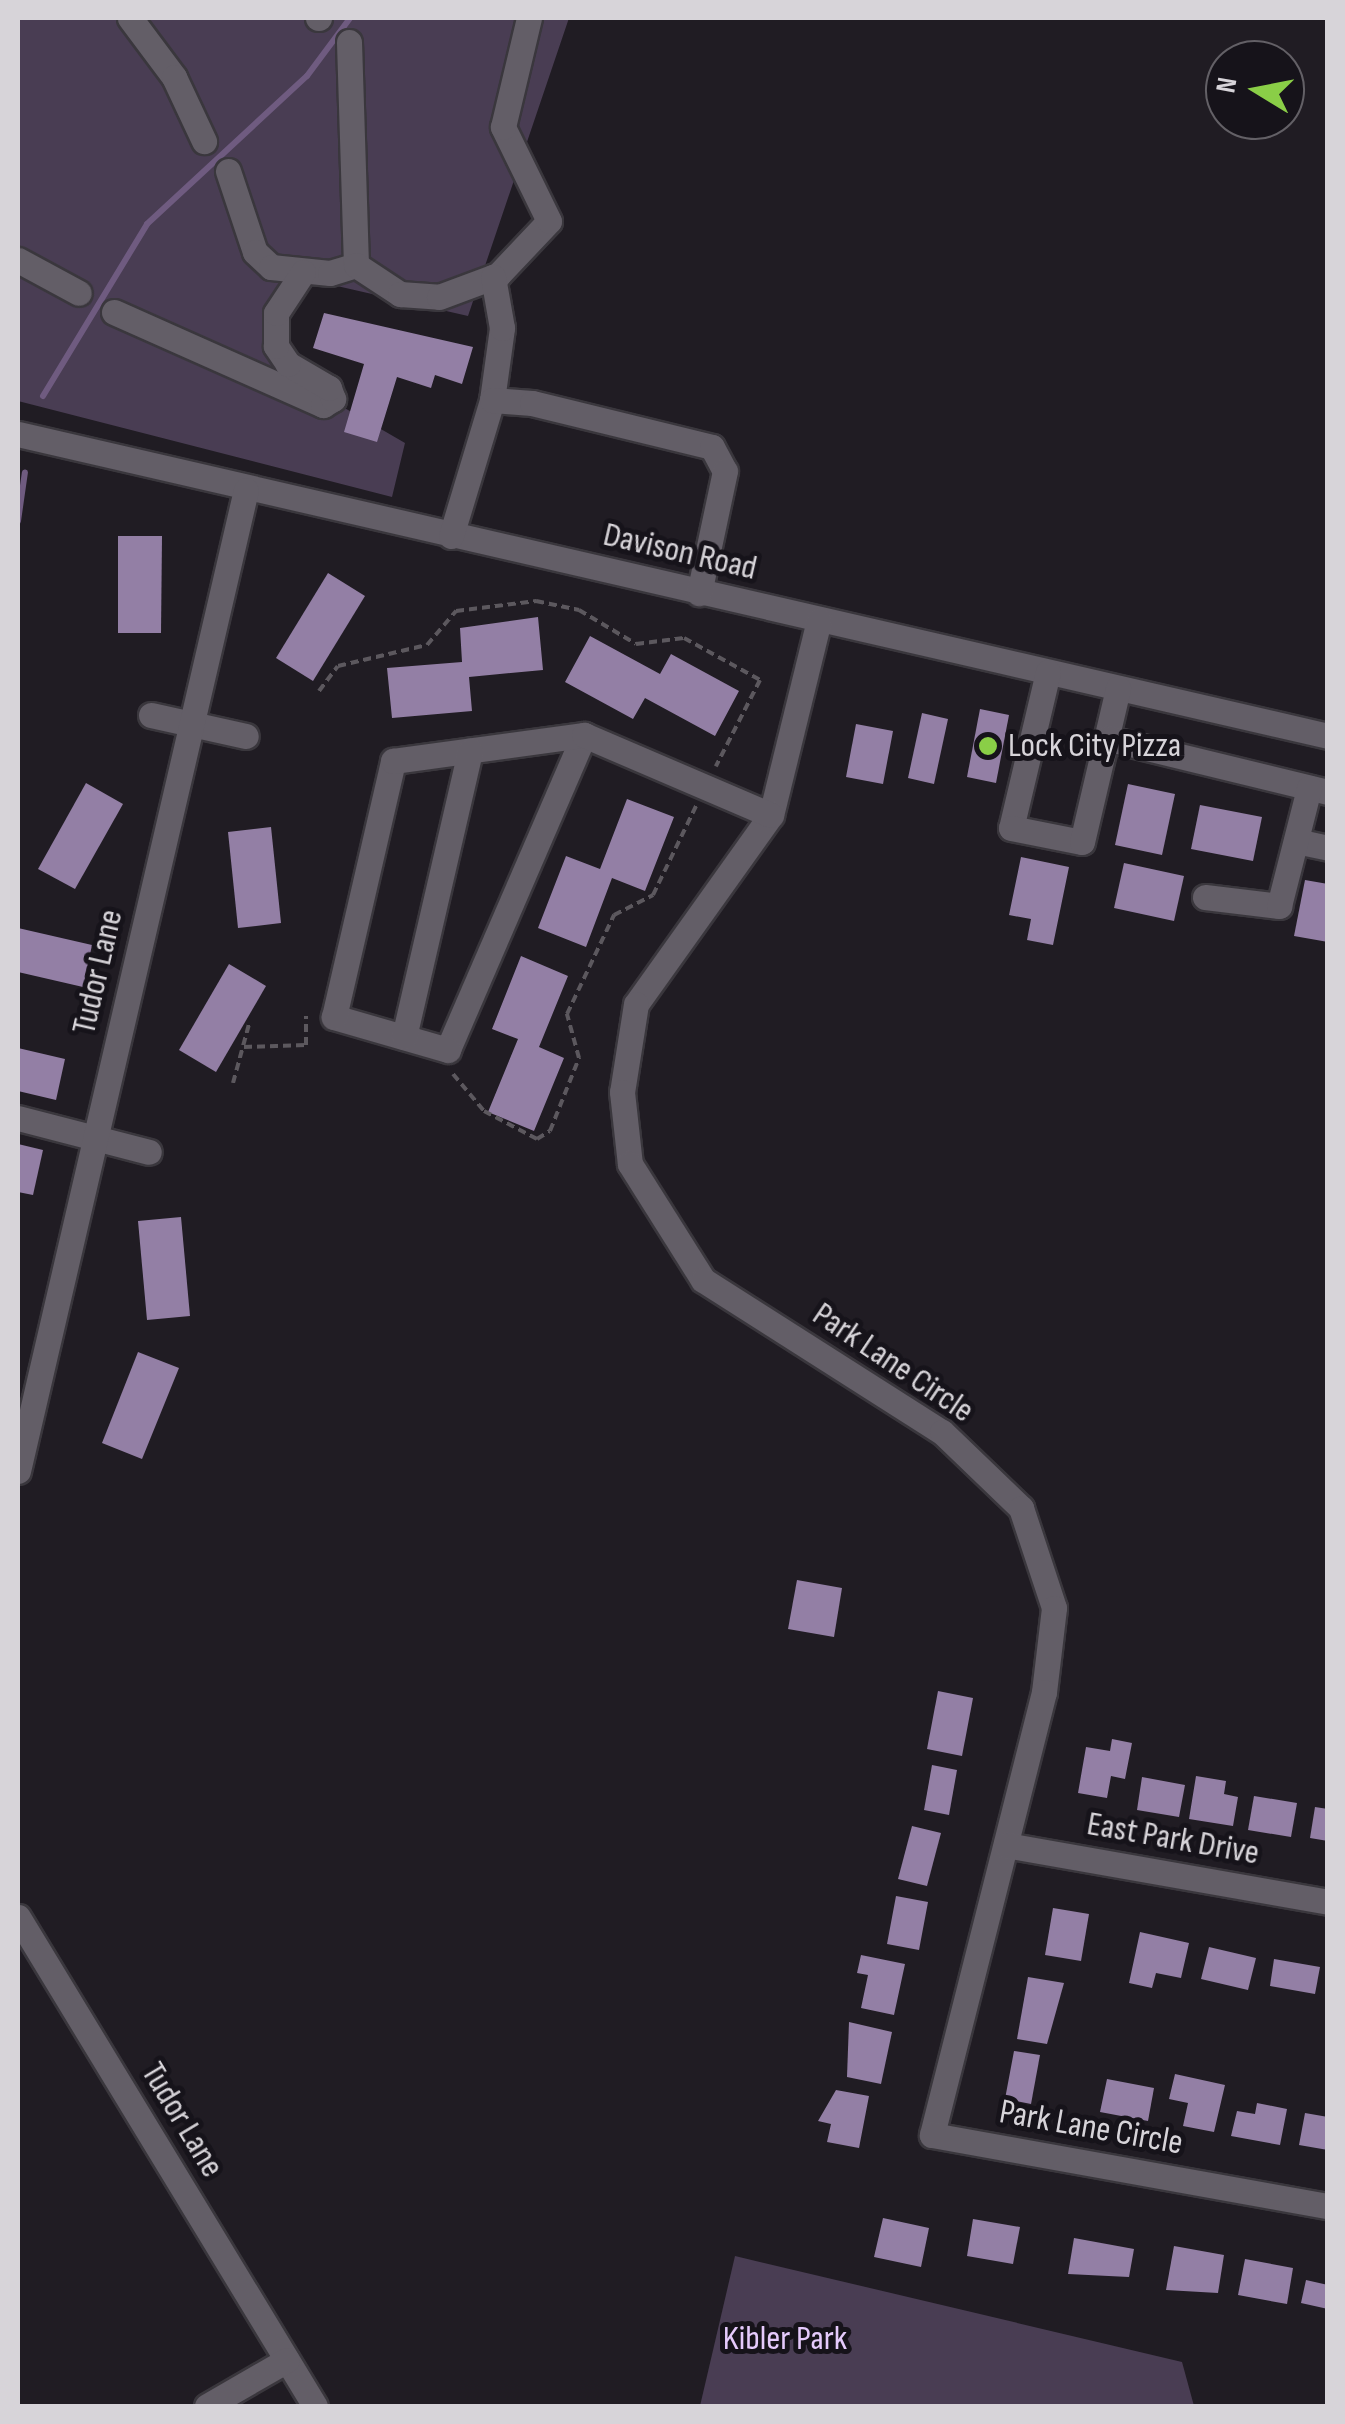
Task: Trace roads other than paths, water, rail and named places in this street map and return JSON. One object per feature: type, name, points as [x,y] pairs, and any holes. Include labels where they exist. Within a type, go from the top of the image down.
[{"type":"street","points":[[130,18],[174,77],[204,141]]},
{"type":"street","points":[[228,170],[255,252],[271,266],[303,272],[356,265],[420,296],[493,277],[549,222],[503,127],[529,18]]},
{"type":"street","points":[[349,42],[356,265]]},
{"type":"street","points":[[18,260],[79,293]]},
{"type":"street","points":[[114,312],[323,405],[333,399],[329,388],[276,346],[276,313],[303,272]]},
{"type":"street","points":[[451,536],[492,400],[502,328],[493,277]]},
{"type":"street","points":[[492,400],[712,446],[725,471],[699,592]]},
{"type":"street","name":"Davison Road","points":[[18,434],[246,490],[1328,736]]},
{"type":"street","name":"Tudor Lane","points":[[18,1471],[246,490]]},
{"type":"street","name":"Park Lane Circle","points":[[819,620],[770,815],[636,1004],[622,1092],[630,1164],[703,1280],[942,1432],[1021,1508],[1054,1608],[1044,1692],[932,2135],[1328,2206]]},
{"type":"street","points":[[1048,672],[1012,828],[1082,842],[1118,688]]},
{"type":"street","points":[[152,715],[246,736]]},
{"type":"street","points":[[584,734],[448,1050],[334,1017],[393,761],[584,734],[770,815]]},
{"type":"street","points":[[1106,738],[1318,790],[1296,840],[1278,906],[1205,896]]},
{"type":"street","points":[[404,1038],[470,750]]},
{"type":"street","points":[[1296,840],[1328,848]]},
{"type":"street","points":[[18,1118],[149,1152]]},
{"type":"street","name":"East Park Drive","points":[[1006,1845],[1328,1902]]},
{"type":"street","name":"Tudor Lane","points":[[18,1917],[315,2406]]},
{"type":"street","points":[[208,2406],[287,2360]]},
{"type":"waterway","points":[[43,396],[147,224],[307,76],[350,18]]},
{"type":"waterway","points":[[18,521],[25,472]]},
{"type":"place","name":"Lock City Pizza","points":[[988,746]]},
{"type":"park label","name":"Kibler Park","points":[[785,2339]]}]
